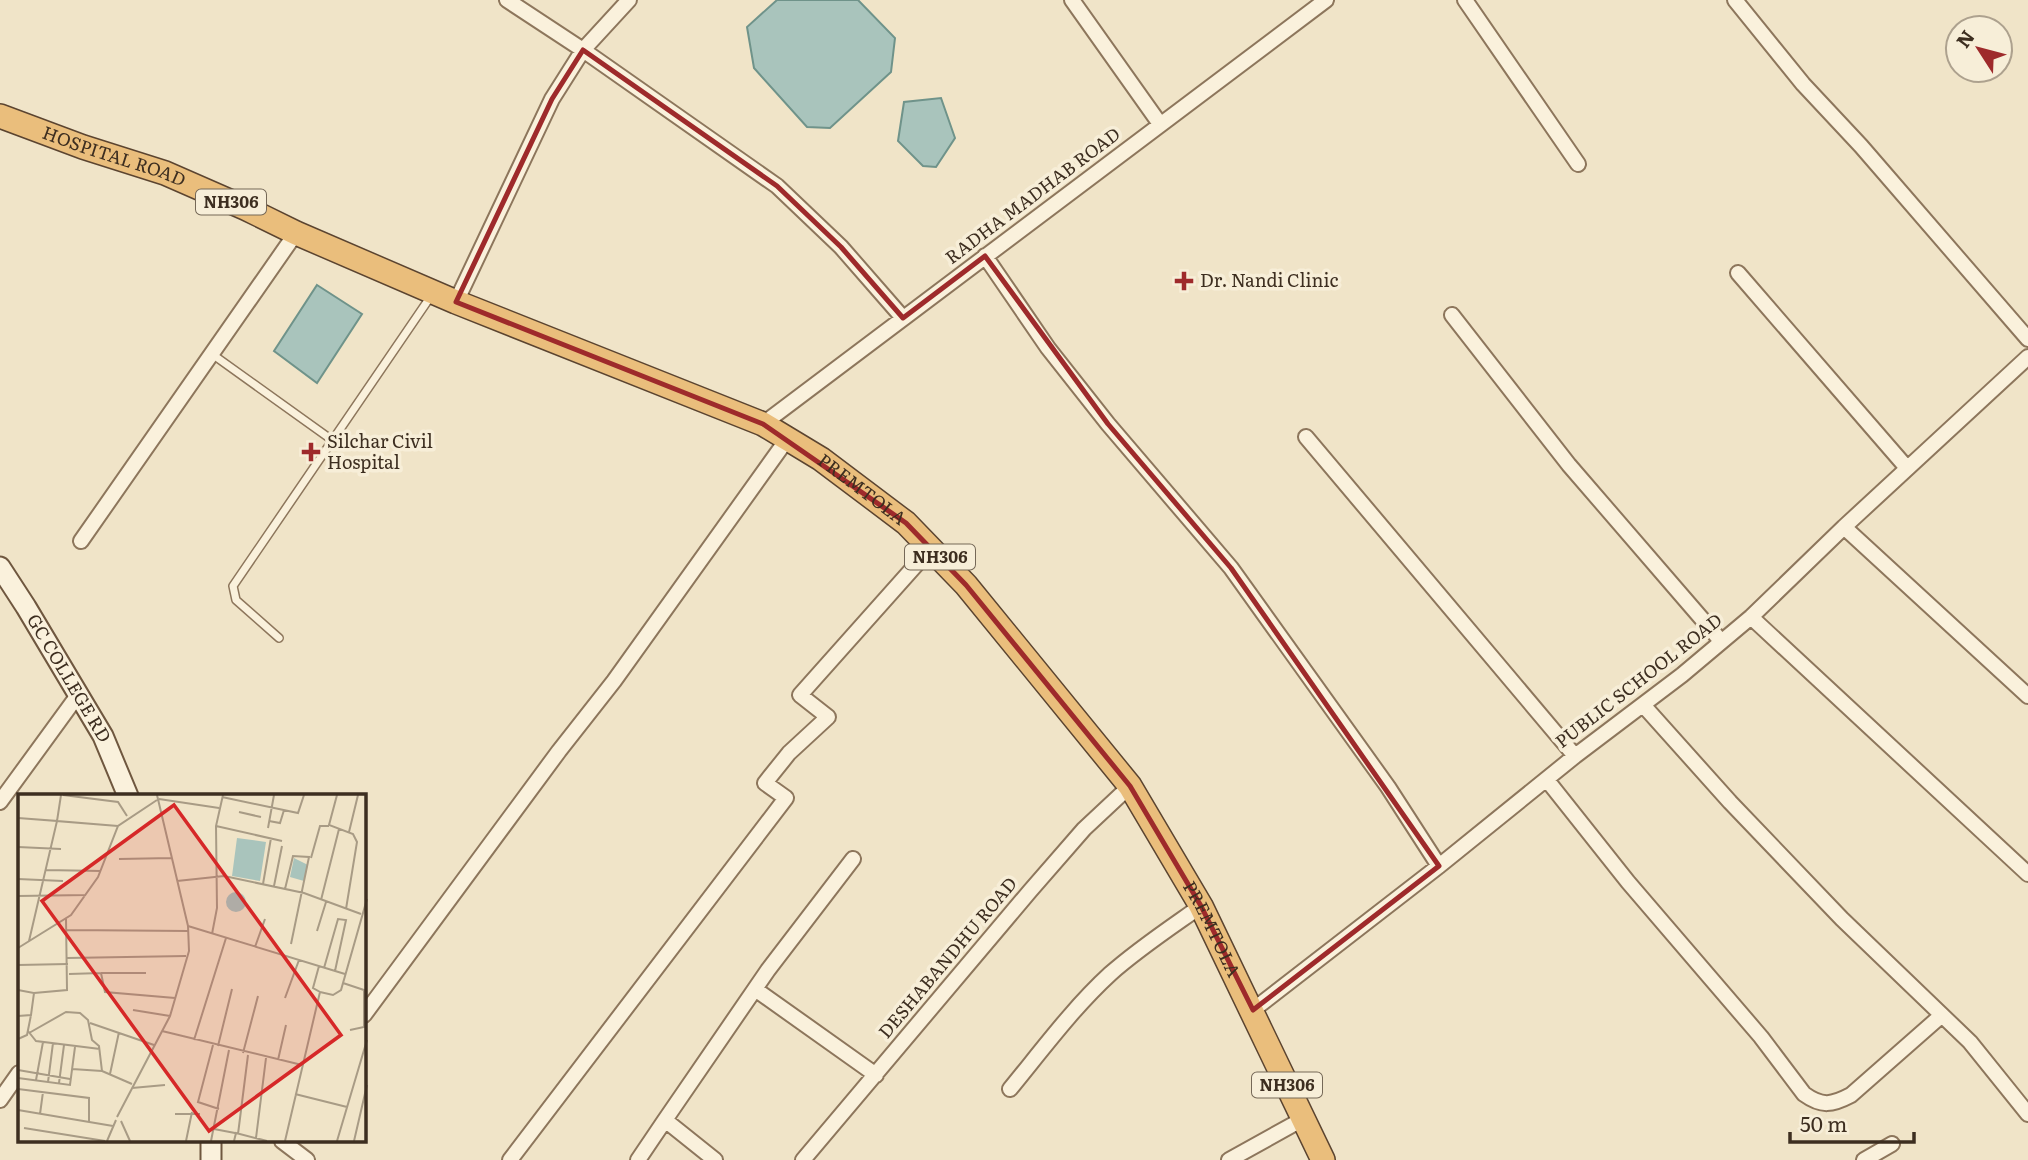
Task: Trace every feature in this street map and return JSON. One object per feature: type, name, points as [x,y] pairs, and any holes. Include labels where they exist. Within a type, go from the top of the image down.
[{"type":"highway","name":"HOSPITAL ROAD","points":[[0,116],[83,147],[165,173],[456,302]]},
{"type":"highway","name":"PREMTOLA","points":[[456,302],[763,424],[821,459],[896,515],[966,585],[1130,786],[1201,905],[1253,1010]]},
{"type":"highway","name":"NH306","points":[[1253,1010],[1323,1160]]},
{"type":"main road","name":"GC COLLEGE RD","points":[[0,567],[103,736],[127,794]]},
{"type":"main road","points":[[211,1142],[211,1160]]},
{"type":"street","points":[[507,0],[777,186],[841,247],[903,318]]},
{"type":"street","points":[[456,302],[552,99],[583,50],[629,0]]},
{"type":"street","points":[[1072,0],[1160,124]]},
{"type":"street","name":"RADHA MADHAB ROAD","points":[[763,424],[1326,0]]},
{"type":"street","points":[[1465,0],[1578,164]]},
{"type":"street","points":[[1735,0],[1803,84],[1861,146],[2028,339]]},
{"type":"street","points":[[81,541],[296,233]]},
{"type":"street","points":[[985,256],[1048,348],[1238,579],[1366,756],[1439,866]]},
{"type":"street","points":[[1738,273],[1907,468]]},
{"type":"street","points":[[1452,315],[1569,465],[1721,641]]},
{"type":"street","name":"PUBLIC SCHOOL ROAD","points":[[1253,1010],[1439,866],[1575,755],[1644,706],[1751,617],[1843,527],[2028,357]]},
{"type":"street","points":[[1306,437],[1575,755]]},
{"type":"street","points":[[366,1012],[614,681],[788,438]]},
{"type":"street","points":[[1843,527],[2028,696]]},
{"type":"street","points":[[510,1160],[786,797],[765,783],[789,753],[828,716],[800,695],[931,548]]},
{"type":"street","points":[[1751,617],[2028,874]]},
{"type":"street","points":[[0,802],[78,695]]},
{"type":"street","points":[[1644,706],[1730,802],[1842,919],[1970,1042],[2028,1114]]},
{"type":"street","points":[[1547,780],[1637,892],[1761,1037],[1804,1094],[1813,1100],[1824,1105],[1834,1104],[1851,1096],[1942,1016]]},
{"type":"street","name":"DESHABANDHU ROAD","points":[[803,1160],[1084,829],[1130,786]]},
{"type":"street","points":[[638,1160],[755,989],[853,859]]},
{"type":"street","points":[[1010,1089],[1108,976],[1140,948],[1201,905]]},
{"type":"street","points":[[755,989],[876,1075]]},
{"type":"street","points":[[0,1100],[18,1074]]},
{"type":"street","points":[[1229,1160],[1303,1119]]},
{"type":"street","points":[[665,1120],[716,1160]]},
{"type":"street","points":[[283,1142],[307,1160]]},
{"type":"street","points":[[1864,1160],[1892,1144]]},
{"type":"lane","points":[[279,638],[236,600],[233,586],[433,292]]},
{"type":"lane","points":[[212,354],[332,440]]},
{"type":"highlighted area","points":[[583,50],[777,186],[841,247],[903,318],[985,256],[1108,424],[1231,568],[1439,866],[1253,1010],[1201,906],[1130,786],[966,585],[906,523],[763,424],[456,302],[552,99]]},
{"type":"water","points":[[777,0],[858,0],[895,38],[891,72],[830,128],[807,127],[754,68],[747,27]]},
{"type":"water","points":[[941,98],[955,138],[936,167],[923,166],[898,141],[904,102]]},
{"type":"water","points":[[317,285],[362,314],[317,383],[274,351]]},
{"type":"place","name":"Dr. Nandi Clinic","points":[[1184,281]]},
{"type":"place","name":"Silchar Civil Hospital","points":[[311,452]]}]
